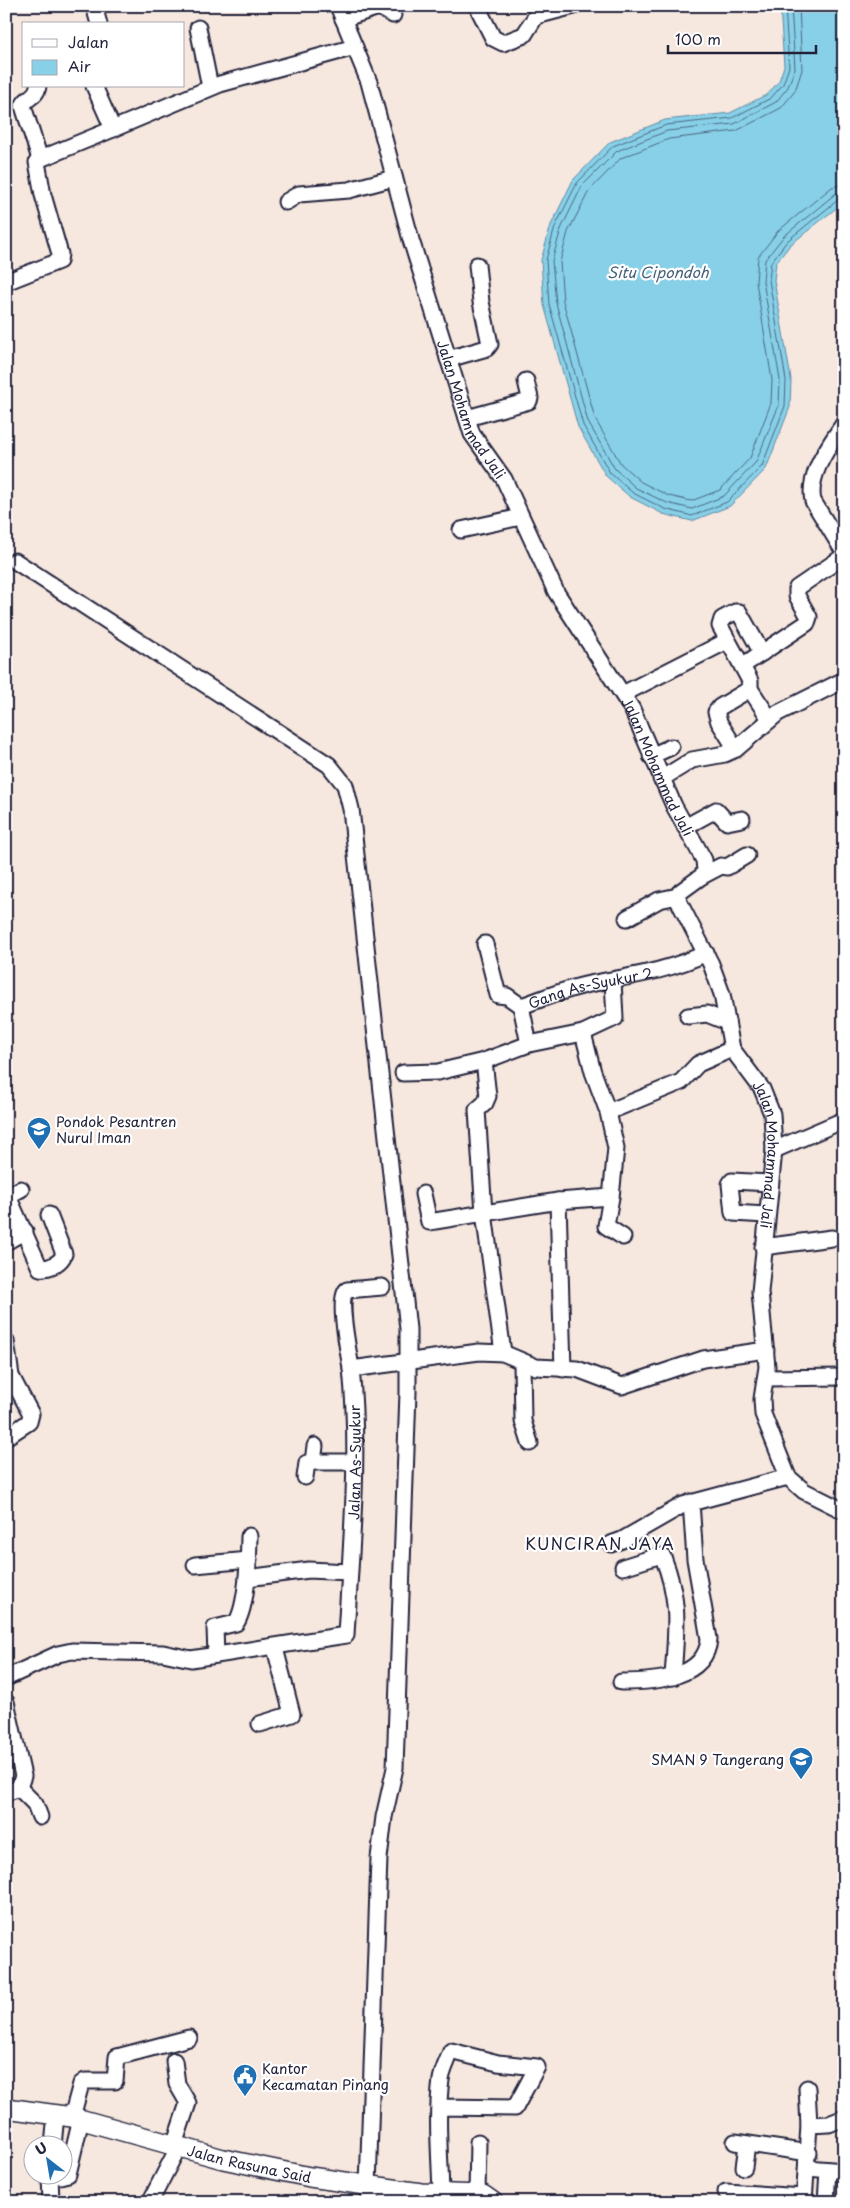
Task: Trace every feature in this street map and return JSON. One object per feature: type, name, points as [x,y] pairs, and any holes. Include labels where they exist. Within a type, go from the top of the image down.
[{"type":"main road","name":"Jalan Rasuna Said","points":[[6,2108],[70,2117],[369,2194],[441,2194],[485,2198]]},
{"type":"street","points":[[94,6],[99,22]]},
{"type":"street","points":[[477,6],[493,38],[503,43],[524,35],[536,16],[574,6]]},
{"type":"street","points":[[340,13],[379,7],[393,15]]},
{"type":"street","name":"Jalan Mohammad Jali","points":[[340,13],[369,82],[394,178],[448,359],[467,418],[477,442],[497,466],[504,479],[556,592],[623,694],[638,721],[661,779],[704,860],[705,871],[702,876]]},
{"type":"street","points":[[198,28],[210,87]]},
{"type":"street","points":[[40,159],[210,87],[355,47]]},
{"type":"street","points":[[6,282],[55,264],[60,258],[37,167],[40,159],[23,106],[24,102],[35,95],[37,88]]},
{"type":"street","points":[[95,88],[113,129]]},
{"type":"street","points":[[286,202],[299,194],[349,190],[394,178]]},
{"type":"street","points":[[448,359],[487,348],[490,344],[482,307],[477,266]]},
{"type":"street","points":[[467,418],[529,401],[526,381]]},
{"type":"street","points":[[844,423],[818,467],[811,491],[813,500],[844,552]]},
{"type":"street","points":[[461,530],[521,517]]},
{"type":"street","points":[[742,666],[807,623],[809,617],[797,596],[797,588],[844,556]]},
{"type":"street","points":[[15,561],[329,765],[344,786],[352,819],[407,1320],[408,1362],[395,1768],[384,1817],[379,1858],[369,2194]]},
{"type":"street","points":[[762,653],[739,612],[735,612],[720,622],[727,641],[750,681],[750,688],[770,719]]},
{"type":"street","points":[[623,694],[727,641]]},
{"type":"street","points":[[661,779],[692,760],[726,754],[736,749],[770,719],[791,705],[844,680]]},
{"type":"street","points":[[736,749],[719,722],[716,712],[720,707],[750,688]]},
{"type":"street","points":[[651,756],[671,747]]},
{"type":"street","points":[[685,827],[716,810],[727,822],[742,819]]},
{"type":"street","points":[[627,918],[659,900],[678,896],[684,888],[702,876],[721,866],[727,867],[747,855]]},
{"type":"street","name":"Jalan Mohammad Jali","points":[[678,896],[680,904],[706,953],[722,994],[732,1049],[762,1089],[769,1102],[774,1125],[774,1150],[762,1247],[760,1292],[767,1378],[762,1399],[763,1414],[788,1477],[804,1491],[844,1511]]},
{"type":"street","name":"Gang As-Syukur 2","points":[[485,944],[498,995],[506,996],[521,1006],[594,983],[613,981],[663,967],[682,964],[706,953]]},
{"type":"street","points":[[403,1073],[438,1072],[484,1061],[530,1044],[583,1033],[615,1018],[613,981]]},
{"type":"street","points":[[521,1006],[530,1044]]},
{"type":"street","points":[[688,1016],[707,1014],[727,1022]]},
{"type":"street","points":[[583,1033],[608,1112],[616,1148],[606,1226],[623,1236]]},
{"type":"street","points":[[608,1112],[681,1082],[698,1064],[732,1049]]},
{"type":"street","points":[[484,1061],[488,1096],[485,1103],[477,1110],[484,1214],[503,1353]]},
{"type":"street","points":[[774,1150],[844,1120]]},
{"type":"street","points":[[766,1215],[733,1213],[730,1184],[732,1181],[770,1183]]},
{"type":"street","points":[[12,1194],[40,1268],[45,1268],[59,1261],[64,1254],[49,1215]]},
{"type":"street","points":[[423,1194],[430,1222],[558,1201],[611,1197]]},
{"type":"street","points":[[558,1201],[563,1369]]},
{"type":"street","points":[[6,1242],[25,1231]]},
{"type":"street","points":[[762,1247],[832,1238]]},
{"type":"street","name":"Jalan As-Syukur","points":[[6,1678],[58,1654],[72,1651],[163,1653],[191,1659],[274,1648],[346,1635],[354,1462],[351,1369],[344,1325],[344,1291],[382,1287]]},
{"type":"street","points":[[6,1341],[9,1377],[31,1414],[31,1419],[6,1437]]},
{"type":"street","points":[[351,1369],[479,1352],[503,1353],[536,1368],[577,1369],[622,1386],[703,1359],[766,1350]]},
{"type":"street","points":[[522,1363],[523,1421],[530,1443]]},
{"type":"street","points":[[767,1378],[844,1377]]},
{"type":"street","points":[[313,1462],[315,1446]]},
{"type":"street","points":[[305,1477],[307,1463],[354,1462]]},
{"type":"street","points":[[611,1544],[622,1540],[663,1515],[691,1502],[788,1477]]},
{"type":"street","points":[[622,1682],[654,1682],[673,1676],[702,1660],[708,1651],[709,1639],[695,1559],[691,1502]]},
{"type":"street","points":[[216,1655],[215,1628],[236,1623],[240,1618],[247,1578],[249,1536]]},
{"type":"street","points":[[623,1567],[658,1556],[664,1557],[671,1576],[677,1610],[673,1676]]},
{"type":"street","points":[[195,1565],[248,1560]]},
{"type":"street","points":[[247,1578],[309,1570],[349,1572]]},
{"type":"street","points":[[260,1724],[292,1714],[274,1648]]},
{"type":"street","points":[[7,1710],[23,1776],[12,1790],[35,1804],[40,1817]]},
{"type":"street","points":[[59,2136],[70,2117],[80,2084],[85,2082],[115,2081],[117,2057],[189,2038]]},
{"type":"street","points":[[440,2107],[515,2108],[537,2067],[498,2063],[451,2051],[441,2079],[440,2107],[441,2194]]},
{"type":"street","points":[[150,2202],[177,2146],[188,2103],[177,2084],[174,2061]]},
{"type":"street","points":[[726,2192],[804,2199],[809,2125],[807,2088]]},
{"type":"street","points":[[69,2136],[70,2117]]},
{"type":"street","points":[[809,2125],[829,2124],[844,2118]]},
{"type":"street","points":[[478,2142],[485,2198]]},
{"type":"street","points":[[744,2167],[741,2144],[808,2160],[828,2170],[844,2171]]},
{"type":"street","points":[[826,2202],[828,2170]]},
{"type":"street","points":[[50,2186],[51,2202]]},
{"type":"water","name":"Situ Cipondoh","points":[[780,6],[844,6],[844,202],[790,245],[776,263],[774,280],[791,379],[790,407],[766,469],[730,506],[692,521],[663,514],[630,497],[606,476],[578,427],[544,305],[541,260],[551,225],[573,180],[610,142],[665,120],[730,113],[768,94],[779,81],[784,66]]},
{"type":"place","name":"Pondok Pesantren Nurul Iman","points":[[39,1150]]},
{"type":"place","name":"SMAN 9 Tangerang","points":[[801,1780]]},
{"type":"place","name":"Kantor Kecamatan Pinang","points":[[245,2097]]},
{"type":"district","name":"KUNCIRAN JAYA","points":[[600,1543]]}]
